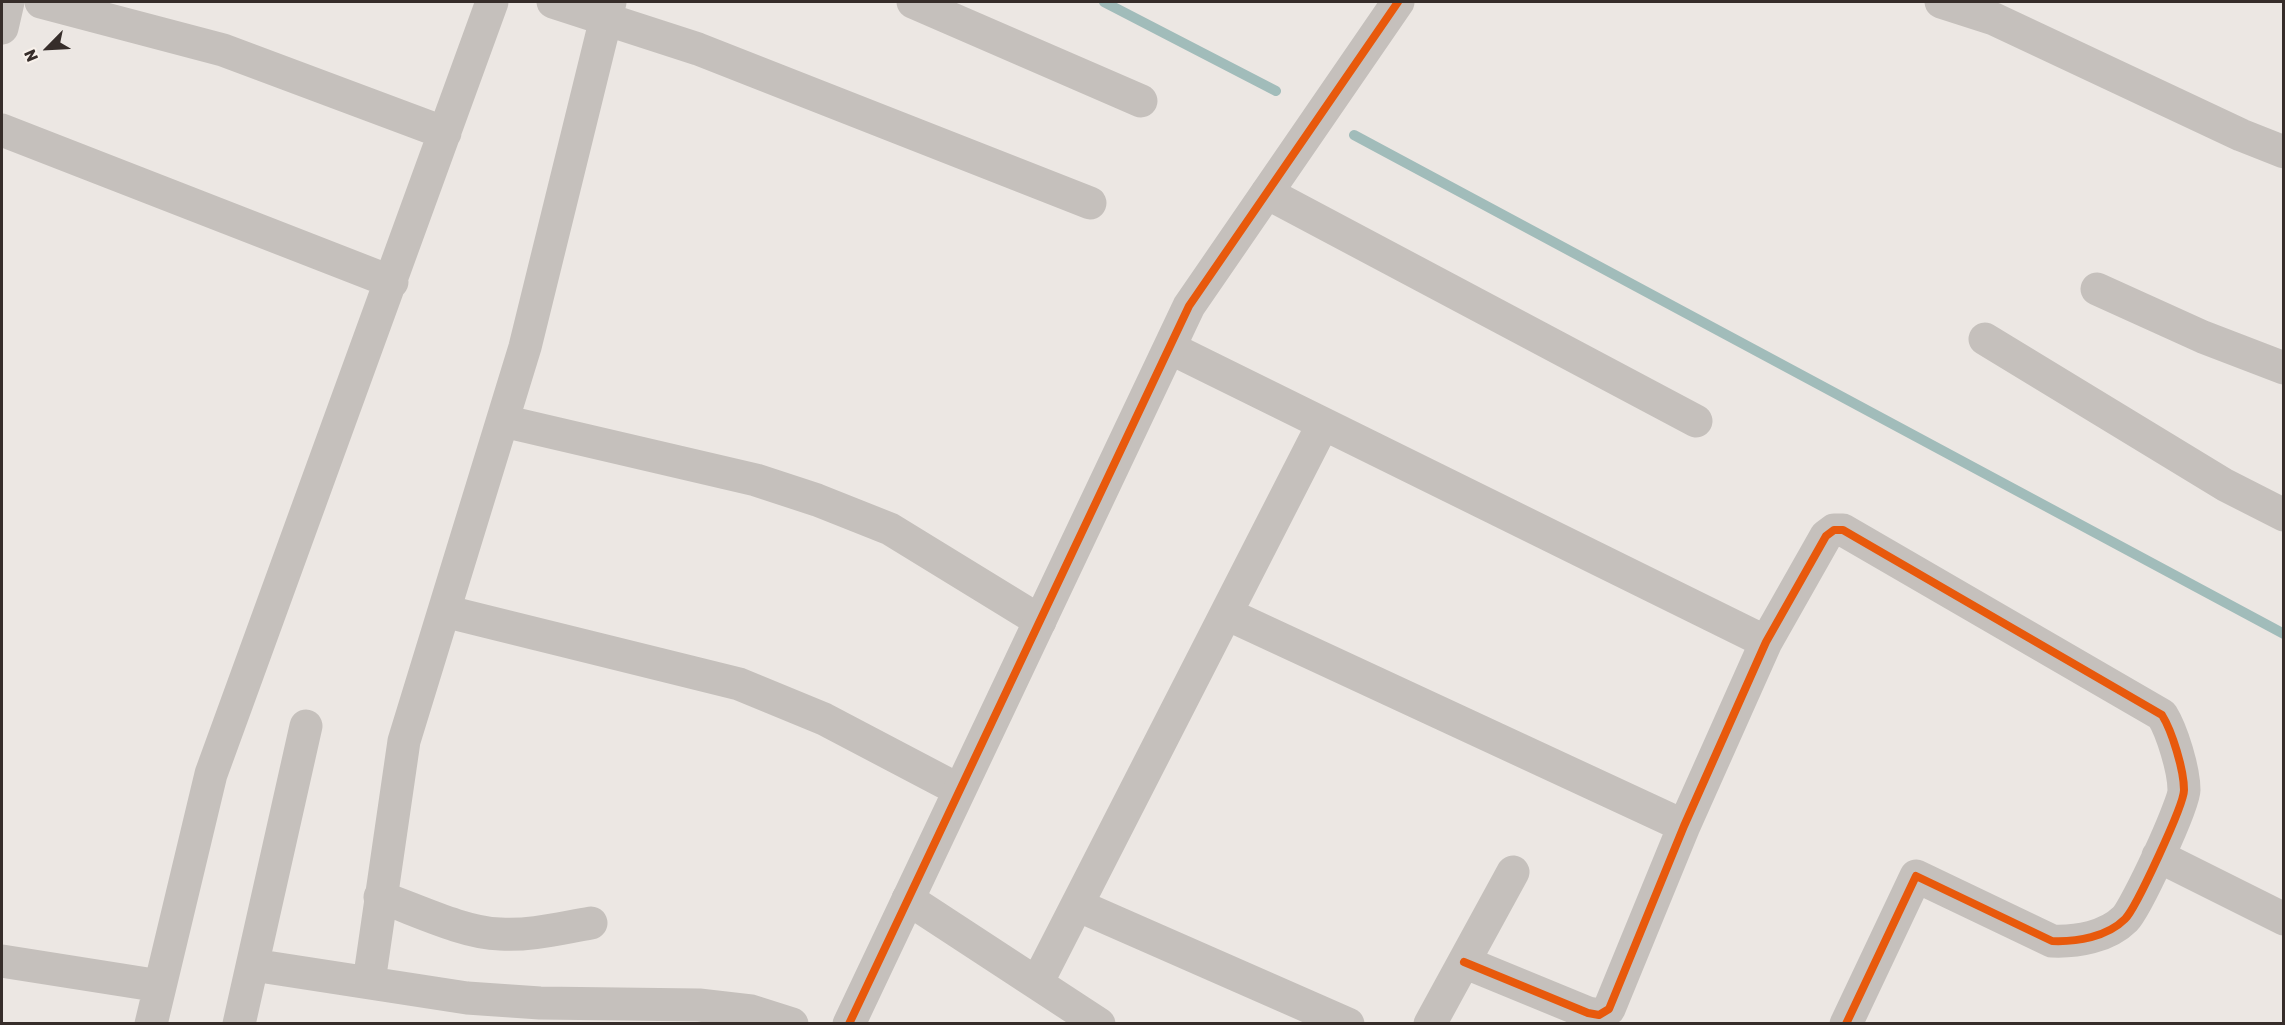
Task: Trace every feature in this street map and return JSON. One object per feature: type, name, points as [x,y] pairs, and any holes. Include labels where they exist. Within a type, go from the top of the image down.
[{"type":"street","points":[[2,28],[8,2]]},
{"type":"street","points":[[41,2],[223,50],[445,133]]},
{"type":"street","points":[[151,1023],[211,774],[392,282],[492,2]]},
{"type":"street","points":[[552,2],[607,10],[698,49],[1090,204]]},
{"type":"street","points":[[913,2],[1141,101]]},
{"type":"street","points":[[849,1023],[1189,306],[1398,2]]},
{"type":"street","points":[[1941,2],[1994,19],[2241,135],[2283,152]]},
{"type":"street","points":[[369,982],[404,741],[525,347],[607,10]]},
{"type":"street","points":[[2,130],[392,282]]},
{"type":"street","points":[[1267,193],[1696,421]]},
{"type":"street","points":[[2097,289],[2203,337],[2283,368]]},
{"type":"street","points":[[1985,339],[2187,463],[2283,515]]},
{"type":"street","points":[[1170,348],[1766,642]]},
{"type":"street","points":[[503,421],[756,480],[817,500],[890,528],[1040,621]]},
{"type":"street","points":[[1037,983],[1323,424]]},
{"type":"street","points":[[1464,962],[1587,1013],[1599,1015],[1609,1009],[1684,826],[1766,642],[1826,536],[1834,530],[1843,530],[2162,715],[2170,728],[2184,789],[2180,811],[2127,918],[2109,931],[2070,942],[2052,941],[1920,875],[1916,876],[1846,1023]]},
{"type":"street","points":[[444,611],[739,684],[824,719],[959,790]]},
{"type":"street","points":[[1227,614],[1684,826]]},
{"type":"street","points":[[238,1023],[306,726]]},
{"type":"street","points":[[2158,856],[2283,919]]},
{"type":"street","points":[[1430,1023],[1513,872]]},
{"type":"street","points":[[380,897],[462,926],[497,934],[531,934],[591,922]]},
{"type":"street","points":[[908,898],[1099,1023]]},
{"type":"street","points":[[1077,905],[1348,1023]]},
{"type":"street","points":[[2,961],[160,986]]},
{"type":"street","points":[[253,965],[467,998],[540,1003],[699,1005],[751,1011],[792,1023]]},
{"type":"waterway","points":[[1104,2],[1276,91]]},
{"type":"waterway","points":[[1354,135],[2284,634]]},
{"type":"cycle path","points":[[849,1024],[1189,306],[1398,2]]},
{"type":"cycle path","points":[[1464,962],[1588,1013],[1599,1015],[1609,1009],[1684,826],[1766,642],[1826,536],[1834,530],[1843,530],[2162,715],[2177,751],[2184,790],[2168,835],[2131,911],[2118,925],[2101,934],[2071,941],[2052,941],[1916,876],[1846,1024]]}]
